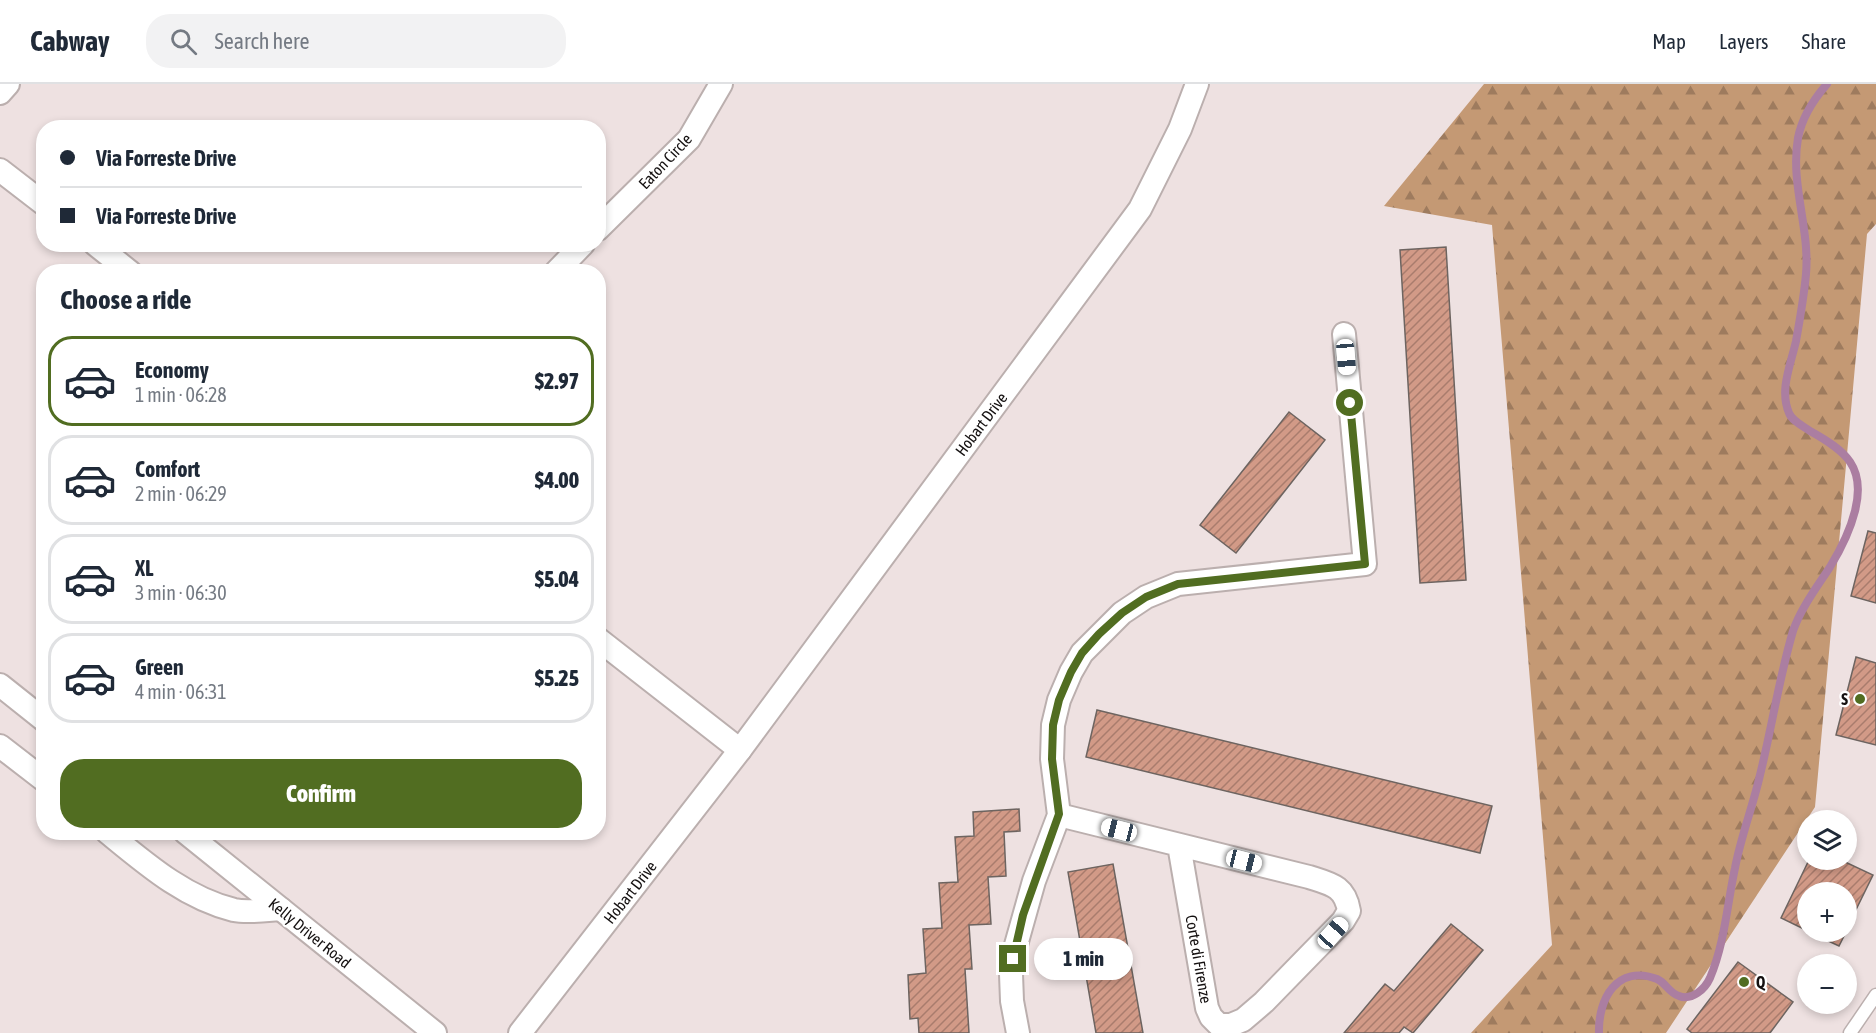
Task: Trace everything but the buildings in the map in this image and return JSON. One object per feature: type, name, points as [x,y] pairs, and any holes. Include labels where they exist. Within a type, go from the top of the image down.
[{"type":"street","points":[[0,93],[8,84]]},
{"type":"street","name":"Eaton Circle","points":[[606,221],[689,139],[721,84]]},
{"type":"street","name":"Hobart Drive","points":[[520,1033],[740,750],[1140,209],[1180,129],[1197,84]]},
{"type":"street","points":[[0,170],[36,198]]},
{"type":"street","points":[[106,252],[120,264]]},
{"type":"street","points":[[564,264],[575,252]]},
{"type":"street","points":[[1018,1033],[1012,1001],[1011,974],[1016,945],[1034,881],[1059,814],[1052,759],[1053,725],[1059,700],[1082,653],[1122,613],[1146,597],[1178,584],[1365,564],[1344,334]]},
{"type":"street","points":[[606,645],[740,750]]},
{"type":"street","points":[[0,685],[36,714]]},
{"type":"street","points":[[0,746],[36,774]]},
{"type":"street","name":"Corte di Firenze","points":[[1059,814],[1179,844],[1329,883],[1347,898],[1349,911],[1338,927],[1263,1002],[1243,1020],[1231,1025],[1219,1025],[1211,1017],[1207,1008],[1179,844]]},
{"type":"street","points":[[117,840],[154,871],[192,894],[236,910],[281,909]]},
{"type":"street","name":"Kelly Driver Road","points":[[195,840],[435,1033]]},
{"type":"lane","points":[[1850,1033],[1876,995]]},
{"type":"green space","points":[[1484,84],[1876,84],[1876,224],[1867,234],[1815,807],[1813,810],[1797,810],[1797,834],[1666,1033],[1471,1033],[1552,945],[1492,225],[1384,206]]},
{"type":"waterway","points":[[1599,1033],[1602,1008],[1606,997],[1621,981],[1631,976],[1657,979],[1673,993],[1684,997],[1697,993],[1710,978],[1722,937],[1738,856],[1757,787],[1793,631],[1805,606],[1841,547],[1855,511],[1858,483],[1850,462],[1834,446],[1793,418],[1789,413],[1785,395],[1806,274],[1805,240],[1796,172],[1798,138],[1809,109],[1827,84]]},
{"type":"place","name":"S","points":[[1860,699]]},
{"type":"place","name":"Q","points":[[1744,982]]},
{"type":"route","points":[[1013,959],[1023,915],[1059,814],[1052,759],[1053,725],[1059,700],[1082,653],[1122,613],[1146,597],[1178,584],[1365,564],[1350,403]]}]
